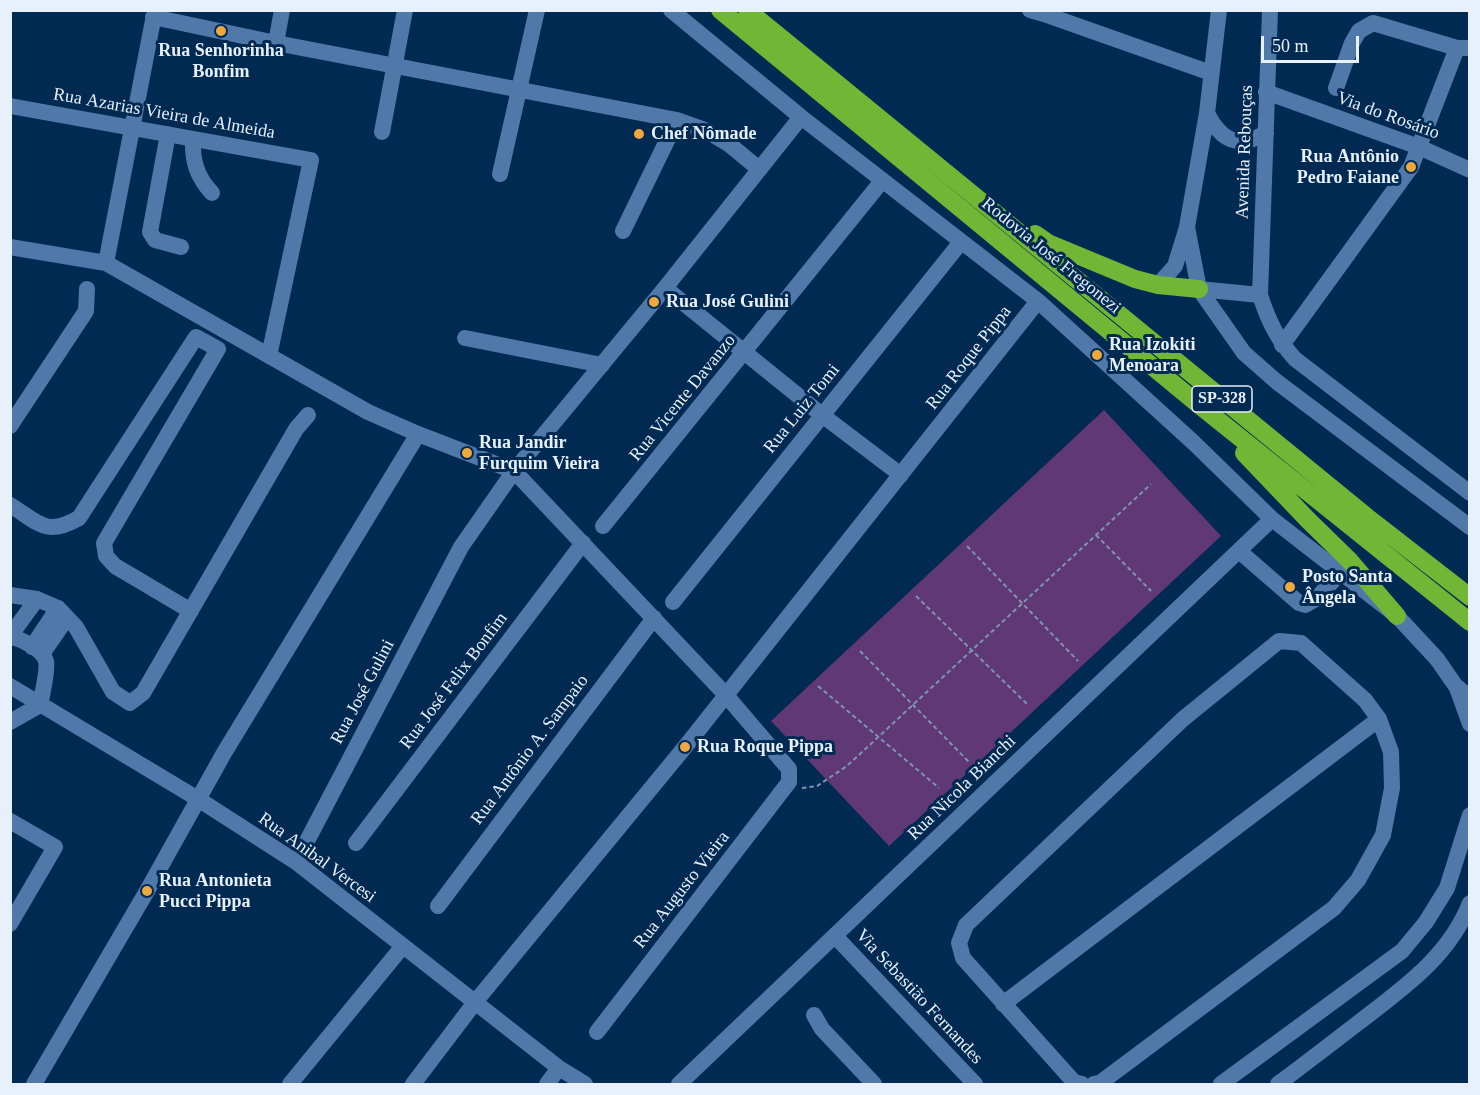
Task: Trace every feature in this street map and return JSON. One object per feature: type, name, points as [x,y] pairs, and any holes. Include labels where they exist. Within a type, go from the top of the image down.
[{"type":"highway","name":"Rodovia José Fregonezi","points":[[720,10],[1198,404],[1470,622]]},
{"type":"highway","name":"Rodovia José Fregonezi","points":[[747,10],[1367,518],[1470,597]]},
{"type":"highway","points":[[977,198],[1048,243],[1135,279],[1158,285],[1199,289]]},
{"type":"highway","points":[[1198,404],[1350,561],[1397,616]]},
{"type":"street","points":[[276,44],[282,10]]},
{"type":"street","points":[[382,132],[405,10]]},
{"type":"street","points":[[500,174],[537,10]]},
{"type":"street","points":[[672,10],[801,117],[1038,301],[1194,443],[1272,519],[1397,616],[1437,659],[1455,685],[1470,724]]},
{"type":"street","points":[[1030,10],[1211,74]]},
{"type":"street","name":"Avenida Rebouças","points":[[1158,285],[1175,266],[1188,227],[1207,113],[1219,10]]},
{"type":"street","name":"Avenida Rebouças","points":[[1260,295],[1270,10]]},
{"type":"street","points":[[106,263],[154,14],[276,44],[677,120],[705,130],[730,145],[759,169]]},
{"type":"street","points":[[1282,345],[1411,167],[1463,48],[1373,23],[1359,31],[1336,88]]},
{"type":"street","name":"Via do Rosário","points":[[1266,92],[1419,147],[1470,170]]},
{"type":"street","points":[[1207,113],[1214,127],[1225,136],[1238,142],[1253,140],[1283,104],[1292,102]]},
{"type":"street","name":"Rua Azarias Vieira de Almeida","points":[[10,106],[311,159],[269,356]]},
{"type":"street","name":"Rua José Gulini","points":[[296,862],[461,547],[514,471],[665,288],[801,117]]},
{"type":"street","points":[[623,231],[677,120]]},
{"type":"street","points":[[168,134],[150,232],[155,240],[182,247]]},
{"type":"street","points":[[193,139],[195,164],[201,181],[212,193]]},
{"type":"street","name":"Rua Vicente Davanzo","points":[[603,526],[882,181]]},
{"type":"street","name":"Avenida Rebouças","points":[[1188,227],[1199,289]]},
{"type":"street","name":"Rua Luiz Tomi","points":[[673,602],[961,242]]},
{"type":"street","points":[[10,247],[106,263],[368,412],[417,434],[514,471],[725,694]]},
{"type":"street","points":[[665,288],[822,415],[901,475]]},
{"type":"street","points":[[10,426],[86,311],[87,289]]},
{"type":"street","points":[[1199,289],[1260,295],[1269,323],[1282,345],[1294,359],[1470,493]]},
{"type":"street","points":[[1199,289],[1244,353],[1260,369],[1470,527]]},
{"type":"street","name":"Rua Roque Pippa","points":[[413,1084],[476,1001],[685,747],[1038,301]]},
{"type":"street","points":[[10,505],[48,528],[63,527],[79,518],[196,337],[218,350],[104,543],[106,556],[115,566],[191,611]]},
{"type":"street","points":[[465,338],[602,365]]},
{"type":"street","points":[[10,595],[37,599],[62,613],[76,627],[113,692],[130,703],[144,693],[296,429],[308,415]]},
{"type":"street","points":[[33,1084],[147,891],[224,753],[417,434]]},
{"type":"street","name":"Rua Nicola Bianchi","points":[[679,1084],[1272,519]]},
{"type":"street","name":"Rua José Felix Bonfim","points":[[356,843],[583,543]]},
{"type":"street","points":[[1239,551],[1299,603],[1305,605],[1317,598],[1341,572]]},
{"type":"street","points":[[10,722],[40,705],[46,661],[19,638],[10,636],[37,599]]},
{"type":"street","points":[[37,651],[62,613]]},
{"type":"street","name":"Rua Antônio A. Sampaio","points":[[438,906],[654,618]]},
{"type":"street","points":[[1082,1084],[1074,1082],[963,958],[959,943],[966,925],[1183,719],[1279,641],[1301,643],[1365,700],[1378,720],[1391,752],[1392,788],[1383,835],[1358,880],[1334,908],[1100,1083],[1094,1084]]},
{"type":"street","points":[[1455,685],[1470,698]]},
{"type":"street","name":"Rua Anibal Vercesi","points":[[10,686],[198,799],[296,862],[559,1068],[585,1084]]},
{"type":"street","name":"Rua Augusto Vieira","points":[[597,1032],[789,782],[789,769],[725,694]]},
{"type":"street","points":[[1003,1004],[1378,720]]},
{"type":"street","points":[[1221,1084],[1402,951],[1426,922],[1448,888],[1470,815]]},
{"type":"street","points":[[10,821],[55,847],[10,924]]},
{"type":"street","points":[[1278,1084],[1418,977],[1444,947],[1470,903]]},
{"type":"street","name":"Via Sebastião Fernandes","points":[[835,936],[975,1084]]},
{"type":"street","points":[[290,1084],[403,946]]},
{"type":"street","points":[[814,1014],[822,1029],[874,1084]]},
{"type":"street","points":[[547,1084],[559,1068]]},
{"type":"path","points":[[783,790],[817,786],[847,766],[1151,484]]},
{"type":"path","points":[[1096,535],[1151,591]]},
{"type":"path","points":[[967,546],[1078,661]]},
{"type":"path","points":[[916,596],[1028,705]]},
{"type":"path","points":[[860,651],[970,763]]},
{"type":"path","points":[[818,686],[939,788]]},
{"type":"shaded area","points":[[1104,410],[1221,536],[889,846],[771,721]]},
{"type":"place","name":"Rua Senhorinha Bonfim","points":[[221,31]]},
{"type":"place","name":"Chef Nômade","points":[[639,134]]},
{"type":"place","name":"Rua Antônio Pedro Faiane","points":[[1411,167]]},
{"type":"place","name":"Rua José Gulini","points":[[654,302]]},
{"type":"place","name":"Rua Izokiti Menoara","points":[[1097,355]]},
{"type":"place","name":"Rua Jandir Furquim Vieira","points":[[467,453]]},
{"type":"place","name":"Posto Santa Ângela","points":[[1290,587]]},
{"type":"place","name":"Rua Roque Pippa","points":[[685,747]]},
{"type":"place","name":"Rua Antonieta Pucci Pippa","points":[[147,891]]}]
